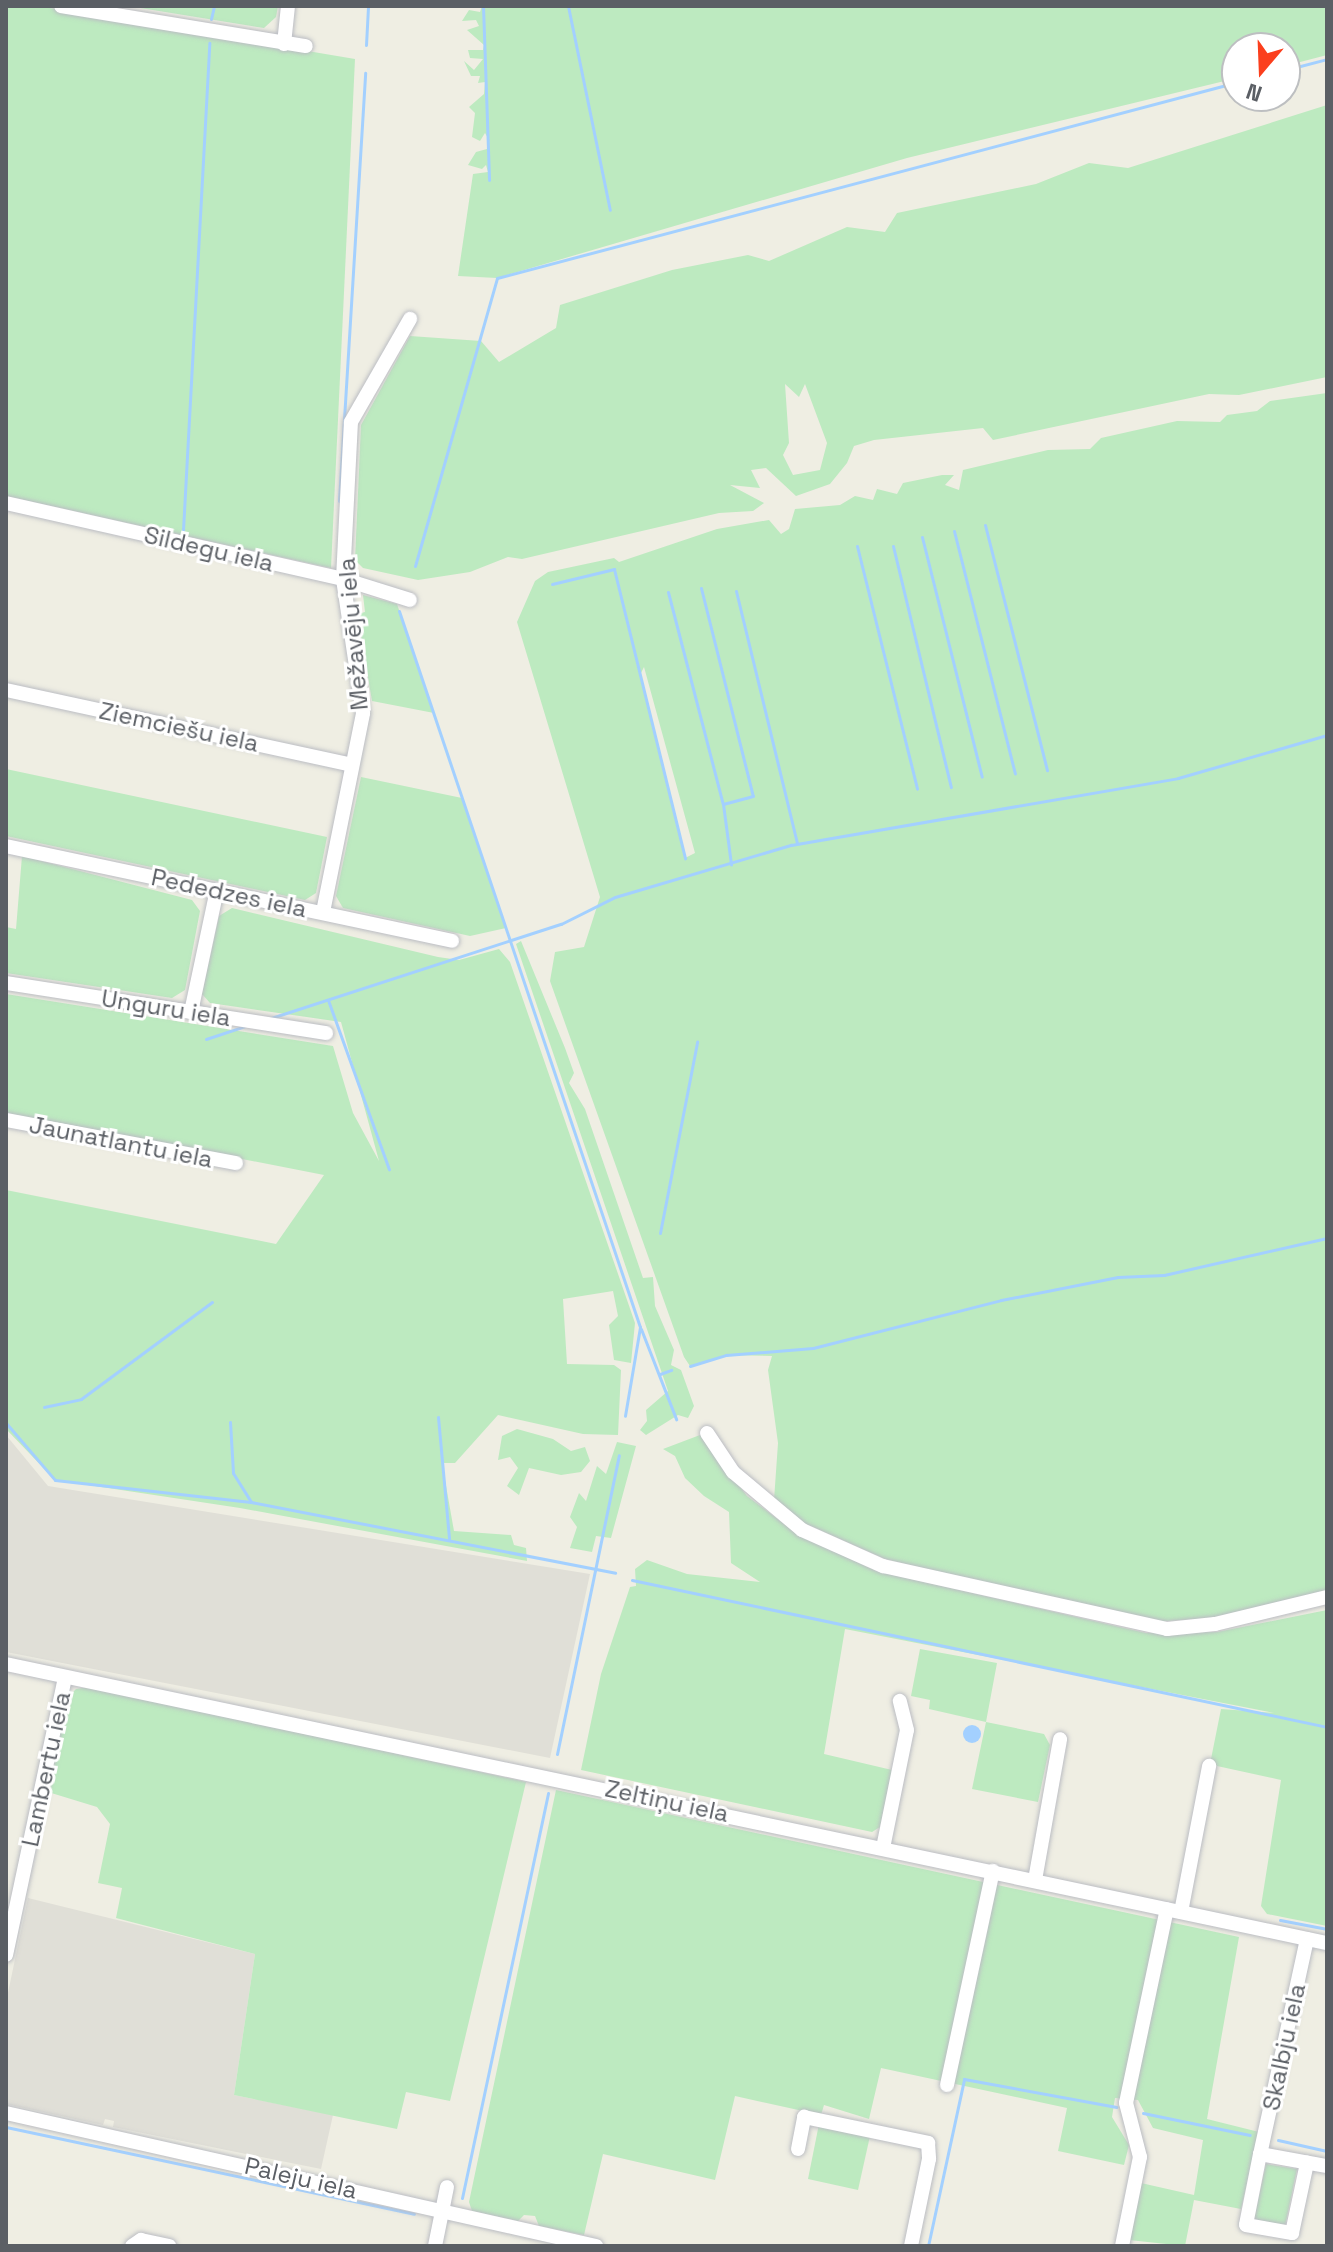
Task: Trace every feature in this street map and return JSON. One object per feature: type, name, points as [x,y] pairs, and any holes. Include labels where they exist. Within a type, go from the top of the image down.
[{"type":"street","points":[[61,6],[306,46]]},
{"type":"street","points":[[284,44],[288,6]]},
{"type":"street","name":"Mežavēju iela","points":[[323,912],[363,713],[343,579],[351,422],[410,319]]},
{"type":"street","name":"Sildegu iela","points":[[6,503],[343,579],[410,600]]},
{"type":"street","name":"Ziemciešu iela","points":[[6,690],[352,765]]},
{"type":"street","name":"Pededzes iela","points":[[6,846],[452,941]]},
{"type":"street","points":[[191,1012],[217,890]]},
{"type":"street","name":"Unguru iela","points":[[6,983],[326,1033]]},
{"type":"street","name":"Jaunatlantu iela","points":[[6,1120],[236,1163]]},
{"type":"street","points":[[707,1433],[733,1472],[802,1530],[883,1566],[1167,1629],[1215,1624],[1327,1597]]},
{"type":"street","name":"Zeltiņu iela","points":[[6,1664],[1327,1943]]},
{"type":"street","name":"Lambertu iela","points":[[6,1955],[65,1677]]},
{"type":"street","points":[[883,1848],[907,1730],[900,1701]]},
{"type":"street","points":[[1035,1880],[1060,1739]]},
{"type":"street","points":[[1122,2246],[1140,2157],[1126,2103],[1209,1766]]},
{"type":"street","points":[[947,2085],[993,1871]]},
{"type":"street","name":"Skalbju iela","points":[[1307,1939],[1246,2225],[1292,2233],[1307,2163]]},
{"type":"street","name":"Paleju iela","points":[[6,2113],[596,2246]]},
{"type":"street","points":[[798,2149],[804,2117],[928,2143],[929,2159],[911,2246]]},
{"type":"street","points":[[1260,2154],[1327,2166]]},
{"type":"street","points":[[435,2246],[447,2187]]},
{"type":"street","points":[[132,2246],[141,2240],[169,2246]]},
{"type":"shaded area","points":[[6,1435],[48,1486],[590,1574],[550,1758],[6,1652]]},
{"type":"shaded area","points":[[28,1898],[255,1954],[234,2095],[333,2115],[321,2169],[113,2127],[114,2121],[105,2119],[103,2125],[6,2104],[6,2002]]},
{"type":"green space","points":[[6,6],[38,6],[355,59],[331,568],[6,496]]},
{"type":"green space","points":[[128,6],[278,6],[276,17],[264,28]]},
{"type":"green space","points":[[482,6],[1327,6],[1327,55],[1301,62],[1301,32],[1221,32],[1221,82],[907,158],[497,278],[458,276],[473,174],[488,172],[486,165],[482,169],[468,165],[476,152],[487,149],[489,140],[485,133],[480,141],[472,137],[475,113],[469,107],[484,94],[485,82],[478,83],[480,76],[471,76],[464,61],[474,70],[483,59],[470,58],[468,50],[483,50],[484,45],[467,30],[479,26],[476,20],[462,21],[469,10],[480,12]]},
{"type":"green space","points":[[1327,105],[1327,377],[1239,395],[1209,394],[993,440],[983,428],[874,440],[854,446],[847,463],[830,484],[796,496],[766,468],[751,470],[760,488],[730,485],[764,503],[753,511],[719,513],[522,559],[508,557],[470,572],[418,580],[363,568],[355,560],[361,425],[410,336],[481,341],[499,362],[556,328],[560,305],[672,270],[748,255],[769,261],[847,227],[885,232],[897,213],[1036,184],[1089,163],[1128,168]],"holes":[[[785,384],[799,397],[805,384],[827,443],[820,470],[793,475],[783,455],[789,443]]]},
{"type":"green space","points":[[1327,393],[1327,1593],[1216,1618],[1147,1622],[885,1559],[804,1523],[774,1500],[778,1443],[768,1370],[772,1356],[726,1355],[690,1366],[684,1357],[550,981],[555,952],[584,947],[600,897],[517,622],[535,581],[548,572],[614,558],[619,562],[717,529],[769,520],[781,534],[789,529],[795,509],[840,505],[855,496],[873,500],[877,489],[897,494],[903,483],[942,475],[954,475],[945,485],[959,490],[963,470],[1048,450],[1090,449],[1101,438],[1177,421],[1220,422],[1227,415],[1257,411],[1270,401]],"holes":[[[644,667],[695,853],[685,858],[640,675]]]},
{"type":"green space","points":[[363,595],[397,604],[434,713],[372,701],[357,614],[365,612]]},
{"type":"green space","points":[[6,769],[327,837],[316,893],[305,900],[6,836]]},
{"type":"green space","points":[[361,777],[462,798],[506,928],[470,936],[343,908],[336,896]]},
{"type":"green space","points":[[22,856],[192,900],[200,911],[185,990],[172,998],[6,973],[6,927],[16,929]]},
{"type":"green space","points":[[232,908],[438,957],[459,960],[499,949],[510,962],[635,1323],[631,1363],[614,1360],[609,1325],[618,1316],[613,1291],[563,1299],[567,1364],[614,1365],[621,1370],[618,1435],[583,1434],[498,1415],[455,1463],[442,1463],[454,1531],[511,1535],[514,1545],[526,1548],[527,1561],[240,1508],[55,1480],[6,1429],[6,1190],[276,1244],[324,1175],[6,1113],[6,994],[333,1046],[353,1113],[379,1161],[341,1022],[210,1003],[202,994],[219,916]]},
{"type":"green space","points":[[521,941],[565,1048],[574,1073],[569,1083],[585,1109],[643,1278],[653,1277],[655,1306],[674,1350],[671,1365],[681,1370],[694,1406],[688,1418],[678,1415],[646,1435],[640,1430],[647,1421],[646,1410],[668,1391],[516,944]]},
{"type":"green space","points":[[517,1429],[553,1439],[571,1451],[585,1447],[590,1461],[581,1472],[561,1475],[529,1468],[519,1495],[507,1486],[518,1468],[510,1457],[498,1460],[502,1436]]},
{"type":"green space","points":[[700,1435],[747,1496],[796,1533],[876,1571],[1146,1633],[1217,1632],[1327,1610],[1327,1926],[1267,1914],[1261,1906],[1281,1780],[1217,1766],[1211,1759],[1221,1709],[1274,1713],[845,1629],[824,1754],[892,1770],[880,1827],[872,1832],[581,1770],[601,1674],[630,1587],[636,1586],[635,1569],[647,1560],[687,1574],[760,1582],[731,1563],[729,1512],[704,1496],[685,1478],[675,1456],[663,1449]]},
{"type":"green space","points":[[617,1442],[636,1446],[611,1538],[596,1536],[592,1552],[570,1548],[577,1527],[570,1517],[579,1493],[586,1501],[597,1466],[606,1474]]},
{"type":"green space","points":[[920,1649],[997,1663],[986,1722],[929,1709],[930,1700],[911,1696]]},
{"type":"green space","points":[[89,1687],[526,1782],[450,2101],[406,2092],[397,2129],[234,2095],[255,1954],[116,1918],[122,1888],[98,1883],[110,1824],[97,1807],[48,1792],[67,1698],[76,1689]]},
{"type":"green space","points":[[986,1722],[1044,1734],[1050,1745],[1038,1802],[972,1789]]},
{"type":"green space","points":[[556,1790],[1239,1937],[1207,2119],[1259,2132],[1241,2209],[1194,2200],[1185,2246],[1129,2240],[1141,2183],[1194,2195],[1203,2140],[1153,2128],[1138,2100],[1115,2098],[1112,2117],[1129,2145],[1124,2165],[1058,2151],[1067,2108],[881,2068],[869,2119],[824,2105],[821,2115],[735,2096],[715,2180],[603,2154],[584,2235],[539,2226],[535,2216],[524,2215],[518,2221],[472,2211],[469,2202]]},
{"type":"green space","points":[[819,2124],[870,2136],[858,2190],[808,2179]]},
{"type":"green space","points":[[1266,2164],[1297,2169],[1285,2226],[1254,2219]]},
{"type":"water","points":[[968,1725],[976,1725],[981,1734],[979,1741],[968,1743],[963,1738],[963,1730]]},
{"type":"waterway","points":[[211,19],[214,6]]},
{"type":"waterway","points":[[366,45],[368,6]]},
{"type":"waterway","points":[[483,6],[489,180]]},
{"type":"waterway","points":[[568,6],[610,210]]},
{"type":"waterway","points":[[183,530],[209,43]]},
{"type":"waterway","points":[[1301,66],[1327,59]]},
{"type":"waterway","points":[[339,501],[365,73]]},
{"type":"waterway","points":[[415,566],[497,278],[1221,86]]},
{"type":"waterway","points":[[985,525],[1047,770]]},
{"type":"waterway","points":[[954,531],[1015,773]]},
{"type":"waterway","points":[[922,537],[982,777]]},
{"type":"waterway","points":[[857,546],[917,789]]},
{"type":"waterway","points":[[893,546],[951,787]]},
{"type":"waterway","points":[[552,584],[614,569],[685,858]]},
{"type":"waterway","points":[[701,588],[753,796],[724,804]]},
{"type":"waterway","points":[[736,591],[797,843]]},
{"type":"waterway","points":[[668,592],[723,804],[731,864]]},
{"type":"waterway","points":[[399,611],[640,1327],[625,1416]]},
{"type":"waterway","points":[[271,1018],[561,924],[615,897],[791,845],[1178,778],[1327,735]]},
{"type":"waterway","points":[[328,1000],[389,1169]]},
{"type":"waterway","points":[[206,1039],[245,1026]]},
{"type":"waterway","points":[[660,1233],[697,1042]]},
{"type":"waterway","points":[[690,1366],[726,1355],[813,1348],[1001,1300],[1118,1277],[1164,1275],[1327,1238]]},
{"type":"waterway","points":[[44,1407],[81,1399],[212,1302]]},
{"type":"waterway","points":[[641,1329],[676,1419]]},
{"type":"waterway","points":[[660,1374],[671,1370]]},
{"type":"waterway","points":[[438,1417],[449,1539]]},
{"type":"waterway","points":[[230,1422],[233,1473],[251,1502]]},
{"type":"waterway","points":[[6,1423],[55,1480],[251,1502],[615,1573]]},
{"type":"waterway","points":[[557,1754],[619,1455]]},
{"type":"waterway","points":[[632,1580],[1327,1727]]},
{"type":"waterway","points":[[462,2198],[548,1793]]},
{"type":"waterway","points":[[1280,1920],[1327,1929]]},
{"type":"waterway","points":[[928,2246],[964,2079],[1116,2107]]},
{"type":"waterway","points":[[1143,2113],[1250,2135]]},
{"type":"waterway","points":[[6,2127],[414,2214]]},
{"type":"waterway","points":[[1278,2140],[1327,2151]]}]
